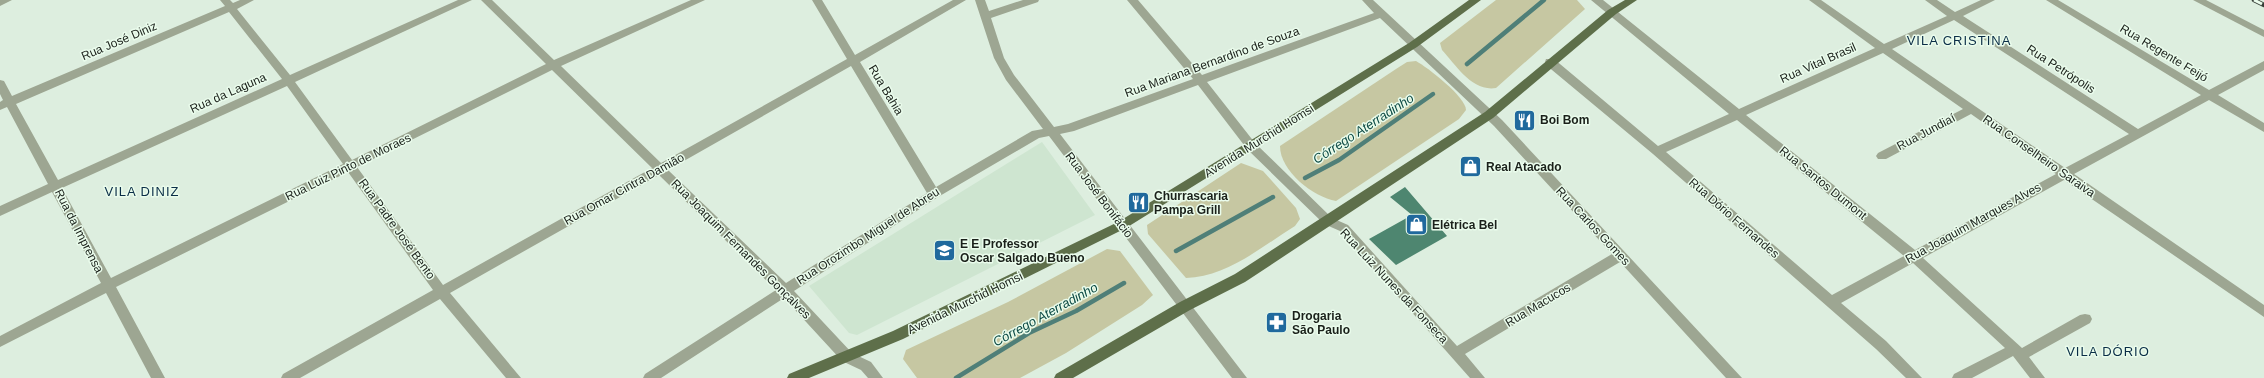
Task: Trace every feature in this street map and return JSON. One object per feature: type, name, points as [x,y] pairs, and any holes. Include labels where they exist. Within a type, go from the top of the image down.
[{"type":"main road","name":"Avenida Murchid Homsi","points":[[794,378],[847,357],[958,306],[1122,225],[1252,146],[1413,45],[1476,0]]},
{"type":"main road","points":[[1061,378],[1185,306],[1240,278],[1328,221],[1489,114],[1612,12],[1632,0]]},
{"type":"street","points":[[0,3],[7,0]]},
{"type":"street","name":"Rua José Diniz","points":[[5,104],[228,4],[249,0]]},
{"type":"street","name":"Rua da Laguna","points":[[0,211],[467,0]]},
{"type":"street","name":"Rua Joaquim Fernandes Gonçalves","points":[[486,0],[785,290],[847,357],[866,366],[876,378]]},
{"type":"street","name":"Rua Luiz Pinto de Moraes","points":[[0,342],[107,286],[352,166],[553,65],[700,0]]},
{"type":"street","name":"Rua Bahia","points":[[817,0],[934,194]]},
{"type":"street","name":"Rua Omar Cintra Damião","points":[[288,378],[441,291],[853,62],[960,0]]},
{"type":"street","name":"Rua José Bonifácio","points":[[980,0],[999,58],[1010,77],[1240,378]]},
{"type":"street","points":[[985,16],[1034,0]]},
{"type":"street","name":"Rua Luiz Nunes da Fonseca","points":[[1132,0],[1201,81],[1252,146],[1328,221],[1344,228],[1478,378]]},
{"type":"street","name":"Rua Carlos Gomes","points":[[1367,0],[1413,45],[1489,114],[1735,378]]},
{"type":"street","name":"Rua Santos Dumont","points":[[1596,0],[1913,256],[2017,352],[2038,378]]},
{"type":"street","name":"Rua Conselheiro Saraiva","points":[[1814,0],[2264,312]]},
{"type":"street","name":"Rua Petrópolis","points":[[1930,0],[2137,134]]},
{"type":"street","name":"Rua Vital Brasil","points":[[1657,151],[1990,0]]},
{"type":"street","name":"Rua Regente Feijó","points":[[2051,0],[2264,128]]},
{"type":"street","points":[[2198,0],[2264,34]]},
{"type":"street","name":"Rua Padre José Bento","points":[[228,4],[288,80],[352,166],[441,291],[514,378]]},
{"type":"street","name":"Rua Mariana Bernardino de Souza","points":[[1051,131],[1070,128],[1381,14]]},
{"type":"street","name":"Rua Dório Fernandes","points":[[1550,62],[1657,151],[1881,345],[1915,378]]},
{"type":"street","name":"Rua Joaquim Marques Alves","points":[[1831,302],[2264,65]]},
{"type":"street","name":"Rua da Imprensa","points":[[0,84],[5,104],[55,185],[107,286],[158,378]]},
{"type":"street","name":"Rua Jundiaí","points":[[1882,156],[1971,109]]},
{"type":"street","name":"Rua Orozimbo Miguel de Abreu","points":[[650,378],[934,194],[1036,134],[1051,131]]},
{"type":"street","name":"Rua Macucos","points":[[1456,353],[1620,256]]},
{"type":"street","points":[[1959,378],[2085,319]]},
{"type":"shaded area","points":[[1496,0],[1577,0],[1585,9],[1496,88],[1487,88],[1479,86],[1465,76],[1442,50],[1440,43]]},
{"type":"shaded area","points":[[1416,61],[1437,76],[1460,98],[1466,110],[1459,119],[1336,201],[1327,199],[1299,181],[1286,165],[1281,155],[1280,146],[1407,62]]},
{"type":"shaded area","name":"E E Professor Oscar Salgado Bueno","points":[[1042,142],[1095,215],[857,335],[849,333],[809,286]]},
{"type":"shaded area","points":[[1241,163],[1263,171],[1296,208],[1300,219],[1295,226],[1230,267],[1201,276],[1186,278],[1148,234],[1147,225]]},
{"type":"shaded area","points":[[1107,249],[1120,251],[1153,295],[1142,305],[1066,353],[1020,378],[917,378],[903,359],[906,350],[1008,302]]},
{"type":"building","name":"Elétrica Bel","points":[[1405,187],[1447,236],[1396,265],[1369,239],[1412,215],[1390,197]]},
{"type":"waterway","name":"Córrego Aterradinho","points":[[1467,64],[1544,0]]},
{"type":"waterway","name":"Córrego Aterradinho","points":[[1305,178],[1339,160],[1433,94]]},
{"type":"waterway","name":"Córrego Aterradinho","points":[[1176,251],[1273,197]]},
{"type":"waterway","name":"Córrego Aterradinho","points":[[956,378],[1029,333],[1076,311],[1124,283]]},
{"type":"railway","points":[[2254,0],[2264,5]]},
{"type":"place","name":"Boi Bom","points":[[1524,120]]},
{"type":"place","name":"Real Atacado","points":[[1471,167]]},
{"type":"place","name":"Churrascaria Pampa Grill","points":[[1138,203]]},
{"type":"place","name":"Elétrica Bel","points":[[1416,225]]},
{"type":"place","name":"E E Professor Oscar Salgado Bueno","points":[[945,251]]},
{"type":"place","name":"Drogaria São Paulo","points":[[1277,323]]},
{"type":"district","name":"VILA CRISTINA","points":[[1959,40]]},
{"type":"district","name":"VILA DINIZ","points":[[142,191]]},
{"type":"district","name":"VILA DÓRIO","points":[[2108,351]]}]
